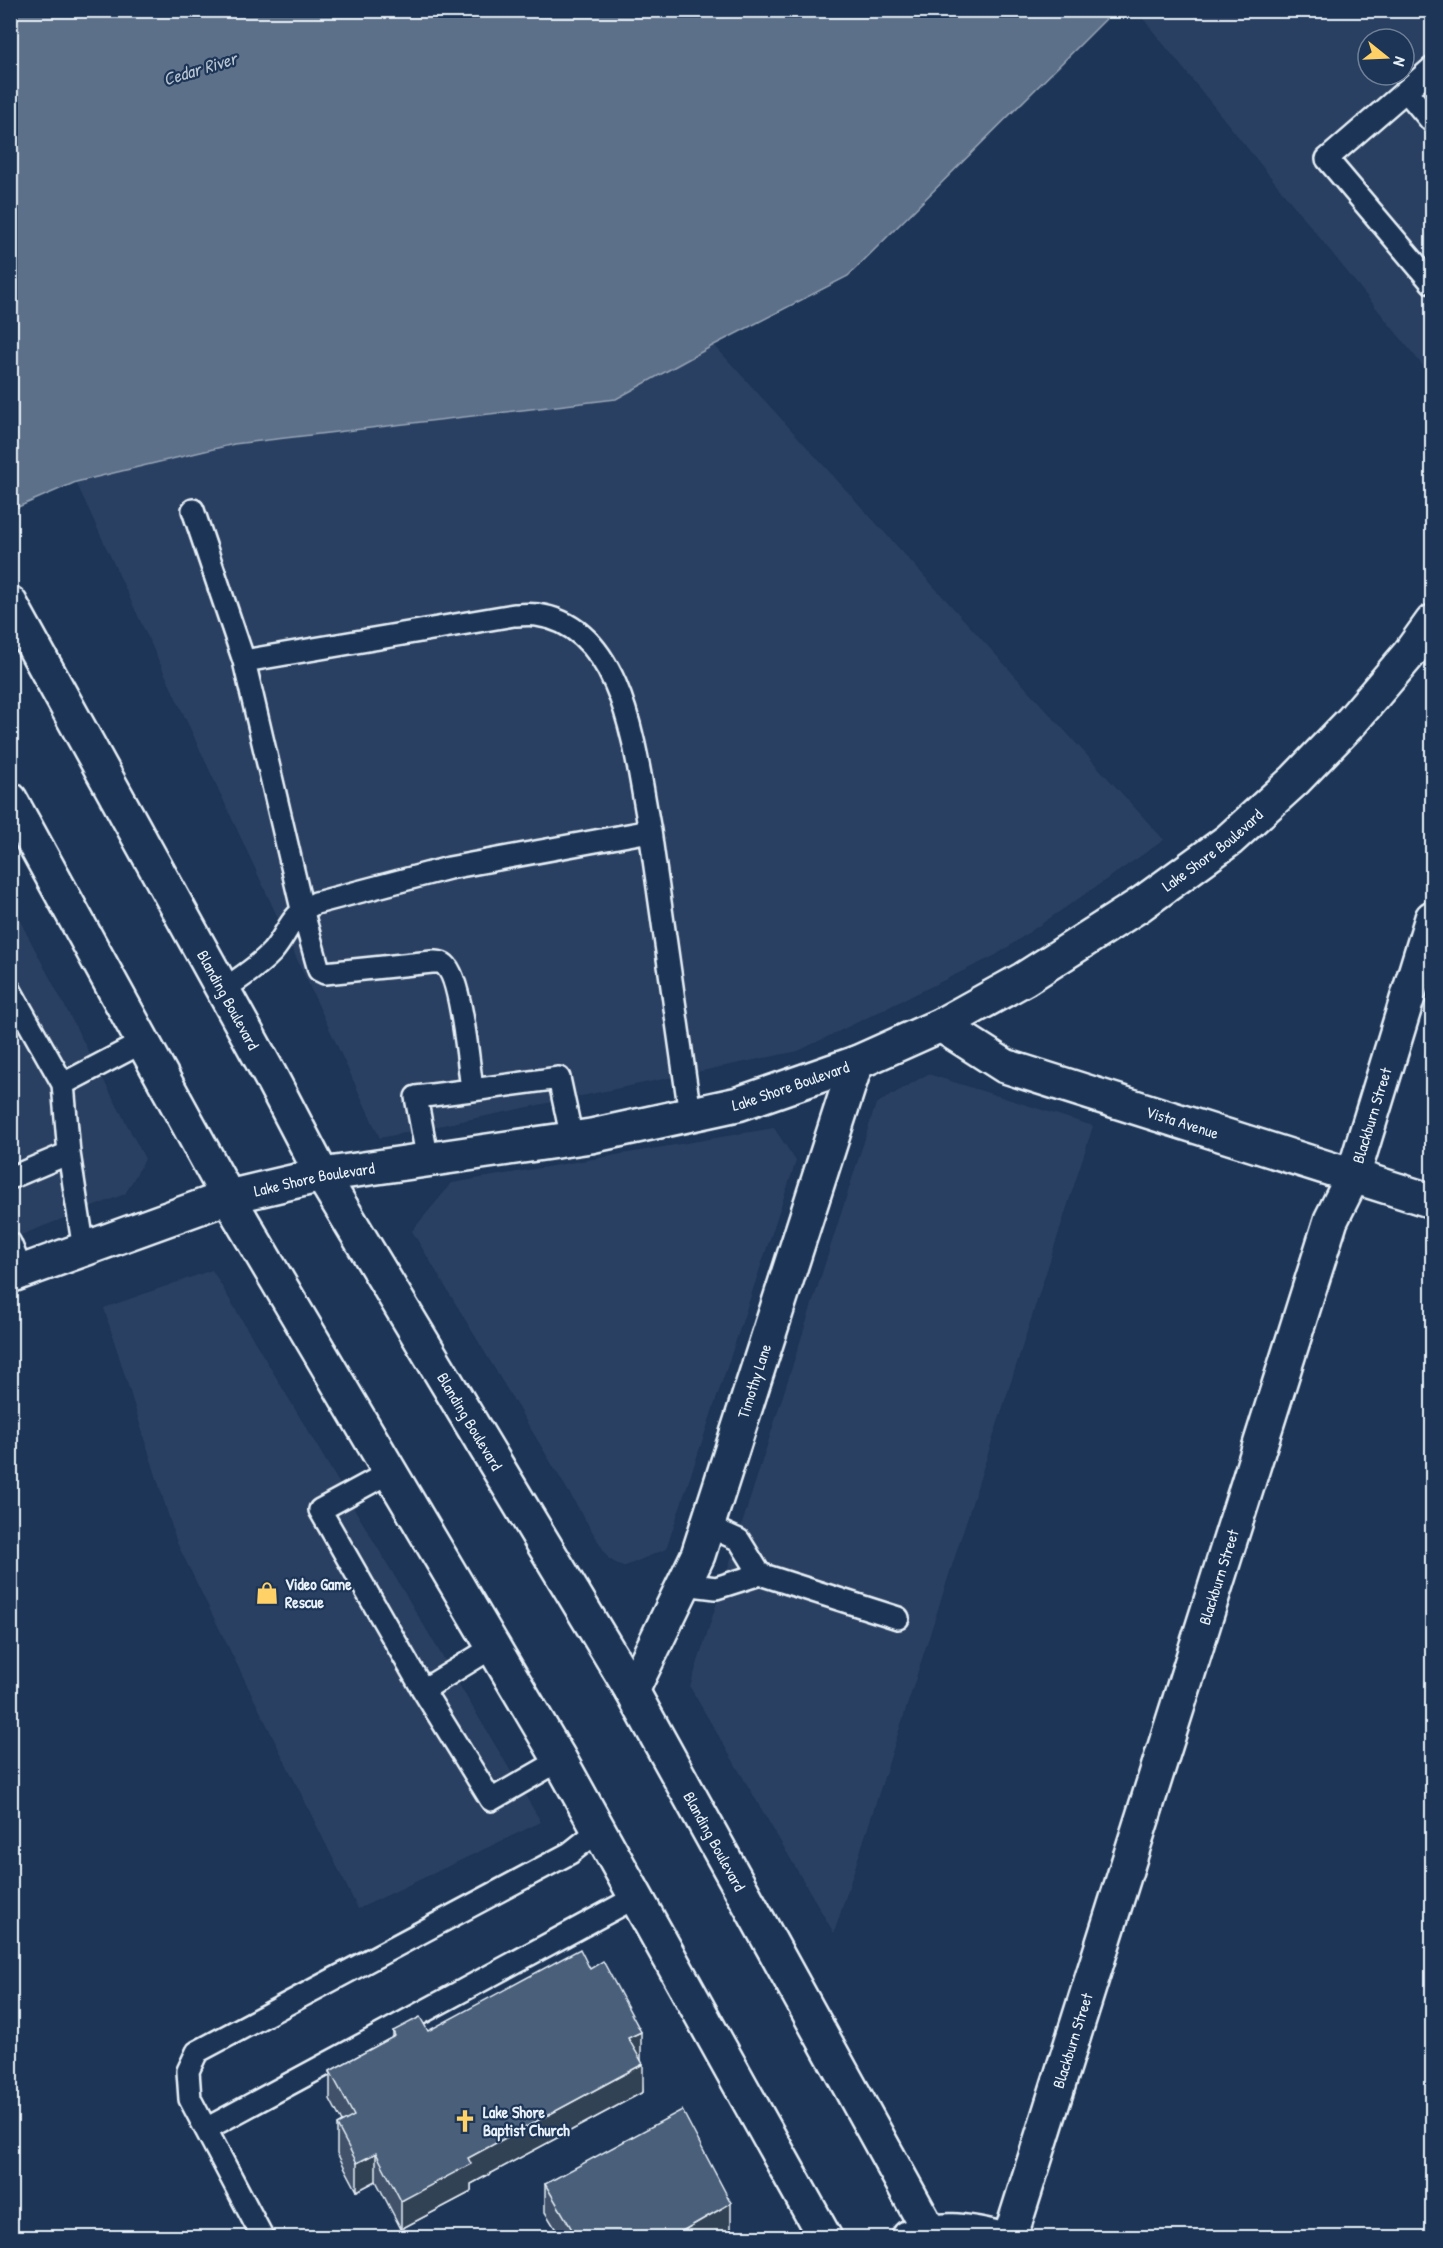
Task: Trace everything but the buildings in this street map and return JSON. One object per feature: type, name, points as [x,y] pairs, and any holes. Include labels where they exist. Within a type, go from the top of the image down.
[{"type":"street","name":"Blanding Boulevard","points":[[10,603],[322,1175],[632,1691],[923,2235]]},
{"type":"street","name":"Lake Shore Boulevard","points":[[14,1264],[84,1250],[228,1197],[322,1175],[572,1139],[738,1104],[856,1063],[941,1026],[1024,979],[1141,904],[1229,840],[1294,780],[1352,721],[1410,654],[1432,622]]},
{"type":"street","points":[[10,799],[228,1197],[560,1760],[825,2238]]},
{"type":"street","name":"Blackburn Street","points":[[1010,2238],[1331,1220],[1353,1176],[1432,918]]},
{"type":"street","name":"Vista Avenue","points":[[941,1026],[1005,1066],[1432,1202]]},
{"type":"street","name":"Timothy Lane","points":[[632,1691],[698,1555],[856,1063]]},
{"type":"street","points":[[923,2235],[961,2230],[997,2238]]},
{"type":"lane","points":[[1432,68],[1327,159],[1432,283]]},
{"type":"lane","points":[[1406,91],[1432,122]]},
{"type":"lane","points":[[193,510],[244,661],[302,909],[319,970],[325,973],[432,962],[446,965],[452,974],[466,1032],[472,1090]]},
{"type":"lane","points":[[244,661],[514,615],[537,615],[561,623],[583,636],[602,659],[625,706],[650,831],[690,1114]]},
{"type":"lane","points":[[223,990],[258,965],[273,951],[295,916],[302,909],[316,903],[449,868],[650,831]]},
{"type":"lane","points":[[10,990],[63,1084],[69,1153],[84,1250]]},
{"type":"lane","points":[[63,1084],[143,1042]]},
{"type":"lane","points":[[428,1161],[416,1097],[559,1078],[572,1139]]},
{"type":"lane","points":[[10,1178],[69,1153]]},
{"type":"lane","points":[[390,1472],[321,1510],[423,1690],[491,1800],[560,1760]]},
{"type":"lane","points":[[708,1526],[739,1540],[760,1574]]},
{"type":"lane","points":[[684,1584],[716,1588],[760,1574],[898,1618]]},
{"type":"lane","points":[[423,1690],[493,1647]]},
{"type":"lane","points":[[263,2238],[190,2099],[188,2071],[197,2052],[570,1854],[599,1830]]},
{"type":"lane","points":[[206,2129],[636,1897]]},
{"type":"shaded area","points":[[1137,11],[1432,11],[1432,377]]},
{"type":"shaded area","points":[[714,345],[1164,840],[996,955],[798,1051],[380,1138],[76,482],[234,444],[616,399]]},
{"type":"shaded area","points":[[10,902],[145,1159],[125,1194],[11,1239]]},
{"type":"shaded area","points":[[928,1074],[1093,1126],[834,1933],[690,1687],[876,1104]]},
{"type":"shaded area","points":[[774,1128],[796,1161],[666,1549],[623,1567],[609,1559],[412,1231],[452,1183]]},
{"type":"shaded area","points":[[212,1270],[541,1822],[358,1909],[177,1543],[104,1308]]},
{"type":"water","name":"Cedar River","points":[[11,10],[1114,11],[848,276],[714,345],[616,399],[234,444],[76,482],[11,510]]},
{"type":"place","name":"Video Game Rescue","points":[[267,1593]]},
{"type":"place","name":"Lake Shore Baptist Church","points":[[465,2121]]}]
